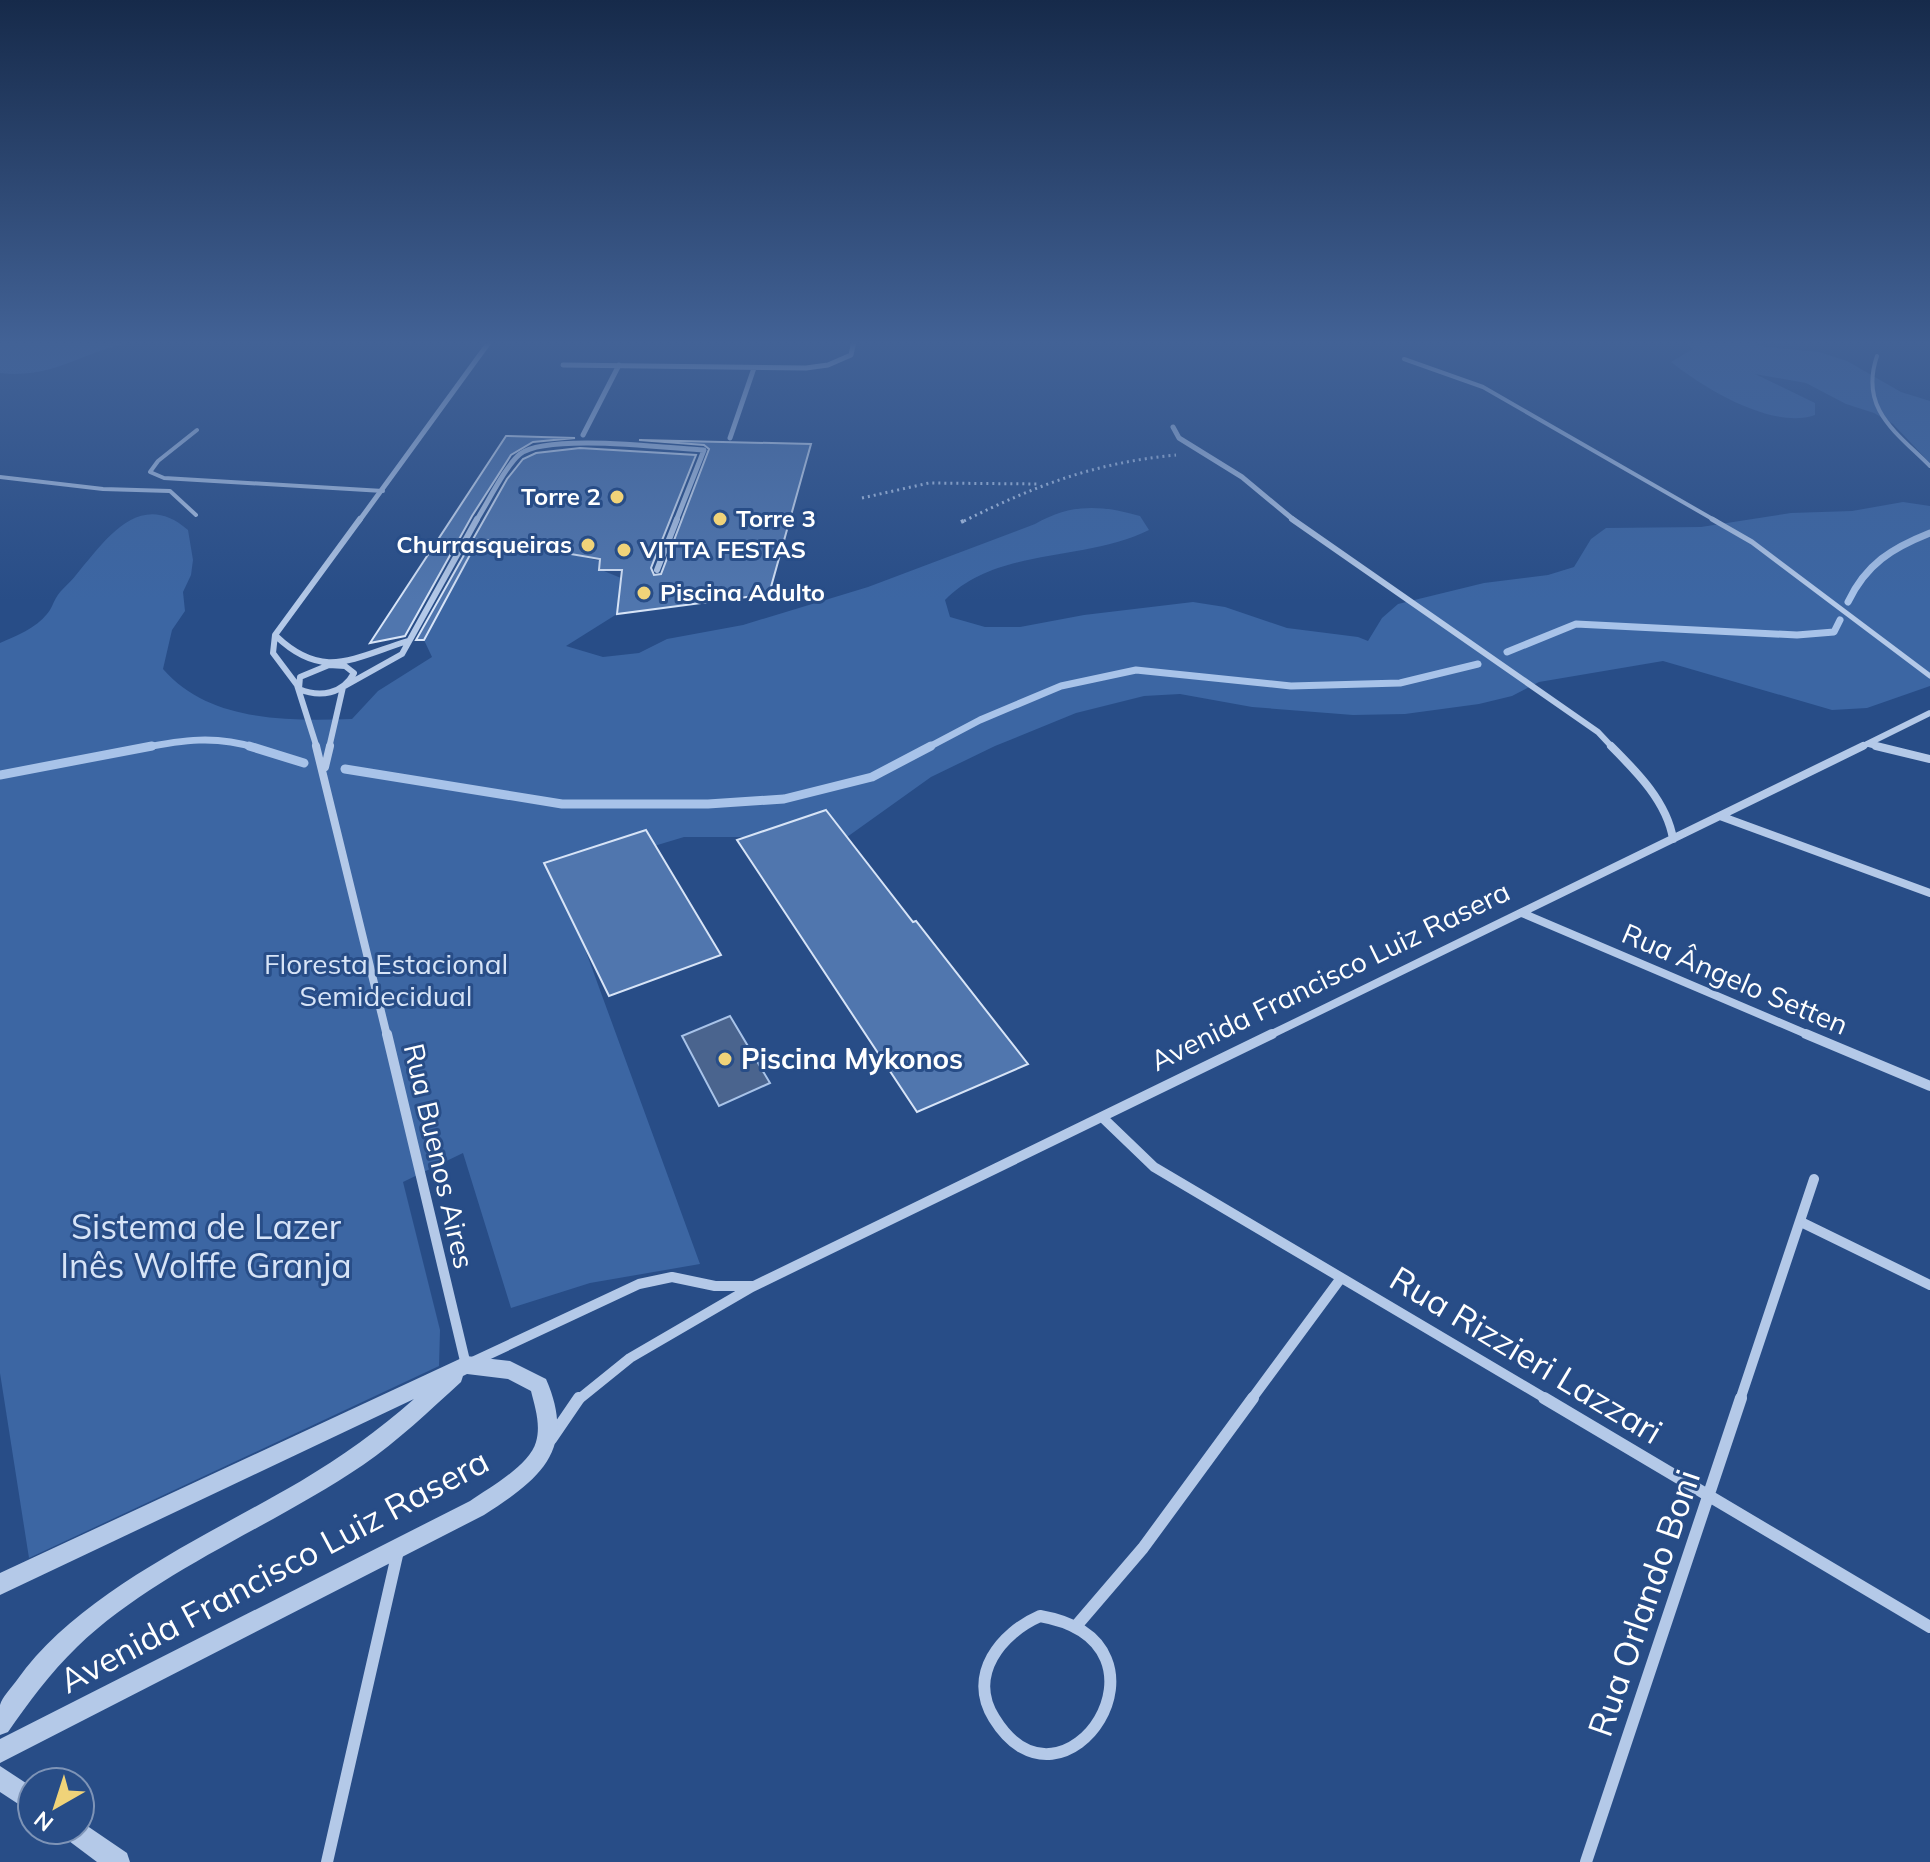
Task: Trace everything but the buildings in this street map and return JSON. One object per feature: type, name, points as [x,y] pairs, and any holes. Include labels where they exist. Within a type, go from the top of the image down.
[{"type":"street","points":[[343,687],[354,673],[345,666],[329,665],[295,654],[275,635],[428,428]]},
{"type":"street","points":[[583,435],[587,428]]},
{"type":"street","points":[[730,438],[733,428]]},
{"type":"street","points":[[1173,428],[1179,438],[1220,463],[1295,521],[1425,608],[1598,732],[1639,775],[1670,819],[1673,839]]},
{"type":"street","points":[[408,641],[306,672],[297,685],[303,692],[318,694],[343,687],[384,667],[402,654],[510,465],[520,454],[541,446],[568,443],[704,450],[657,570]]},
{"type":"street","name":"Rua Buenos Aires","points":[[275,635],[273,653],[297,685],[324,770],[466,1365]]},
{"type":"street","name":"Rua Buenos Aires","points":[[324,770],[343,687]]},
{"type":"street","name":"Avenida Francisco Luiz Rasera","points":[[0,1751],[477,1508],[509,1487],[544,1450],[583,1393],[630,1358],[752,1287],[1930,713]]},
{"type":"street","points":[[1867,744],[1930,759]]},
{"type":"street","points":[[1720,816],[1930,893]]},
{"type":"street","name":"Rua Ângelo Setten","points":[[1522,913],[1930,1086]]},
{"type":"street","name":"Rua Rizzieri Lazzari","points":[[1103,1118],[1154,1167],[1930,1627]]},
{"type":"street","name":"Rua Orlando Boni","points":[[1586,1862],[1814,1179]]},
{"type":"street","points":[[1801,1222],[1930,1285]]},
{"type":"street","name":"Avenida Francisco Luiz Rasera","points":[[466,1365],[639,1284],[672,1277],[715,1286],[752,1287]]},
{"type":"street","points":[[1077,1625],[1143,1548],[1341,1278]]},
{"type":"street","points":[[0,1584],[466,1365],[510,1370],[539,1385],[547,1419],[544,1450]]},
{"type":"street","points":[[0,1724],[15,1698],[78,1631],[132,1592],[356,1458],[466,1365]]},
{"type":"street","points":[[327,1862],[399,1546]]},
{"type":"street","points":[[1040,1616],[1059,1617],[1077,1625],[1094,1640],[1105,1660],[1111,1683],[1108,1706],[1099,1727],[1084,1743],[1065,1752],[1043,1753],[1022,1746],[1004,1731],[992,1713],[986,1691],[993,1649],[1005,1632],[1021,1621],[1040,1616]]},
{"type":"street","points":[[96,1846],[118,1862]]},
{"type":"lane","points":[[1556,428],[1752,542],[1930,676]]},
{"type":"lane","points":[[1893,428],[1930,466]]},
{"type":"lane","points":[[197,430],[158,461],[150,472],[164,478],[383,491]]},
{"type":"lane","points":[[0,477],[103,489],[170,491],[196,515]]},
{"type":"path","points":[[961,522],[1040,484],[1125,460],[1178,455],[1220,463]]},
{"type":"path","points":[[862,498],[929,483],[1040,484]]},
{"type":"green space","points":[[1897,428],[1930,428],[1930,463]]},
{"type":"green space","points":[[1903,502],[1930,506],[1930,686],[1867,708],[1832,710],[1663,661],[1539,682],[1512,696],[1479,704],[1405,714],[1353,715],[1252,707],[1180,694],[1144,696],[1076,713],[995,746],[931,777],[847,837],[684,837],[558,875],[700,1264],[590,1283],[511,1308],[463,1153],[403,1182],[440,1330],[439,1366],[29,1558],[0,1373],[0,643],[42,619],[60,592],[99,547],[125,523],[139,516],[154,514],[171,518],[188,530],[193,560],[191,575],[183,592],[185,611],[172,630],[163,669],[182,686],[226,709],[276,718],[327,720],[352,719],[378,691],[432,657],[424,640],[478,540],[559,542],[570,554],[600,561],[599,569],[621,578],[617,614],[566,646],[603,657],[639,653],[667,639],[743,625],[868,587],[1062,512],[1087,508],[1140,516],[1149,530],[1097,547],[990,571],[966,583],[945,600],[950,617],[985,627],[1020,627],[1084,615],[1193,602],[1225,607],[1287,628],[1368,641],[1382,618],[1398,604],[1484,583],[1548,575],[1574,567],[1591,539],[1606,528],[1701,527],[1791,513],[1852,511]]},
{"type":"shaded area","name":"Piscina Mykonos","points":[[730,1016],[770,1083],[719,1106],[682,1036]]},
{"type":"waterway","points":[[1848,602],[1872,567],[1892,551],[1930,533]]},
{"type":"waterway","points":[[1507,652],[1576,624],[1797,635],[1834,632],[1840,620]]},
{"type":"waterway","points":[[927,748],[980,720],[1061,686],[1136,670],[1291,686],[1400,683],[1478,664]]},
{"type":"waterway","points":[[142,748],[199,740],[227,741],[252,747]]},
{"type":"waterway","points":[[0,775],[152,746]]},
{"type":"waterway","points":[[345,769],[562,804],[708,804],[784,799],[872,777],[931,746]]},
{"type":"waterway","points":[[252,747],[304,763]]},
{"type":"place","name":"Torre 2","points":[[617,497]]},
{"type":"place","name":"Torre 3","points":[[720,519]]},
{"type":"place","name":"Churrasqueiras","points":[[588,545]]},
{"type":"place","name":"VITTA FESTAS","points":[[624,550]]},
{"type":"place","name":"Piscina Adulto","points":[[644,593]]},
{"type":"place","name":"Piscina Mykonos","points":[[725,1059]]},
{"type":"park label","name":"Floresta Estacional Semidecidual","points":[[386,980]]},
{"type":"park label","name":"Sistema de Lazer Inês Wolffe Granja","points":[[206,1246]]}]
